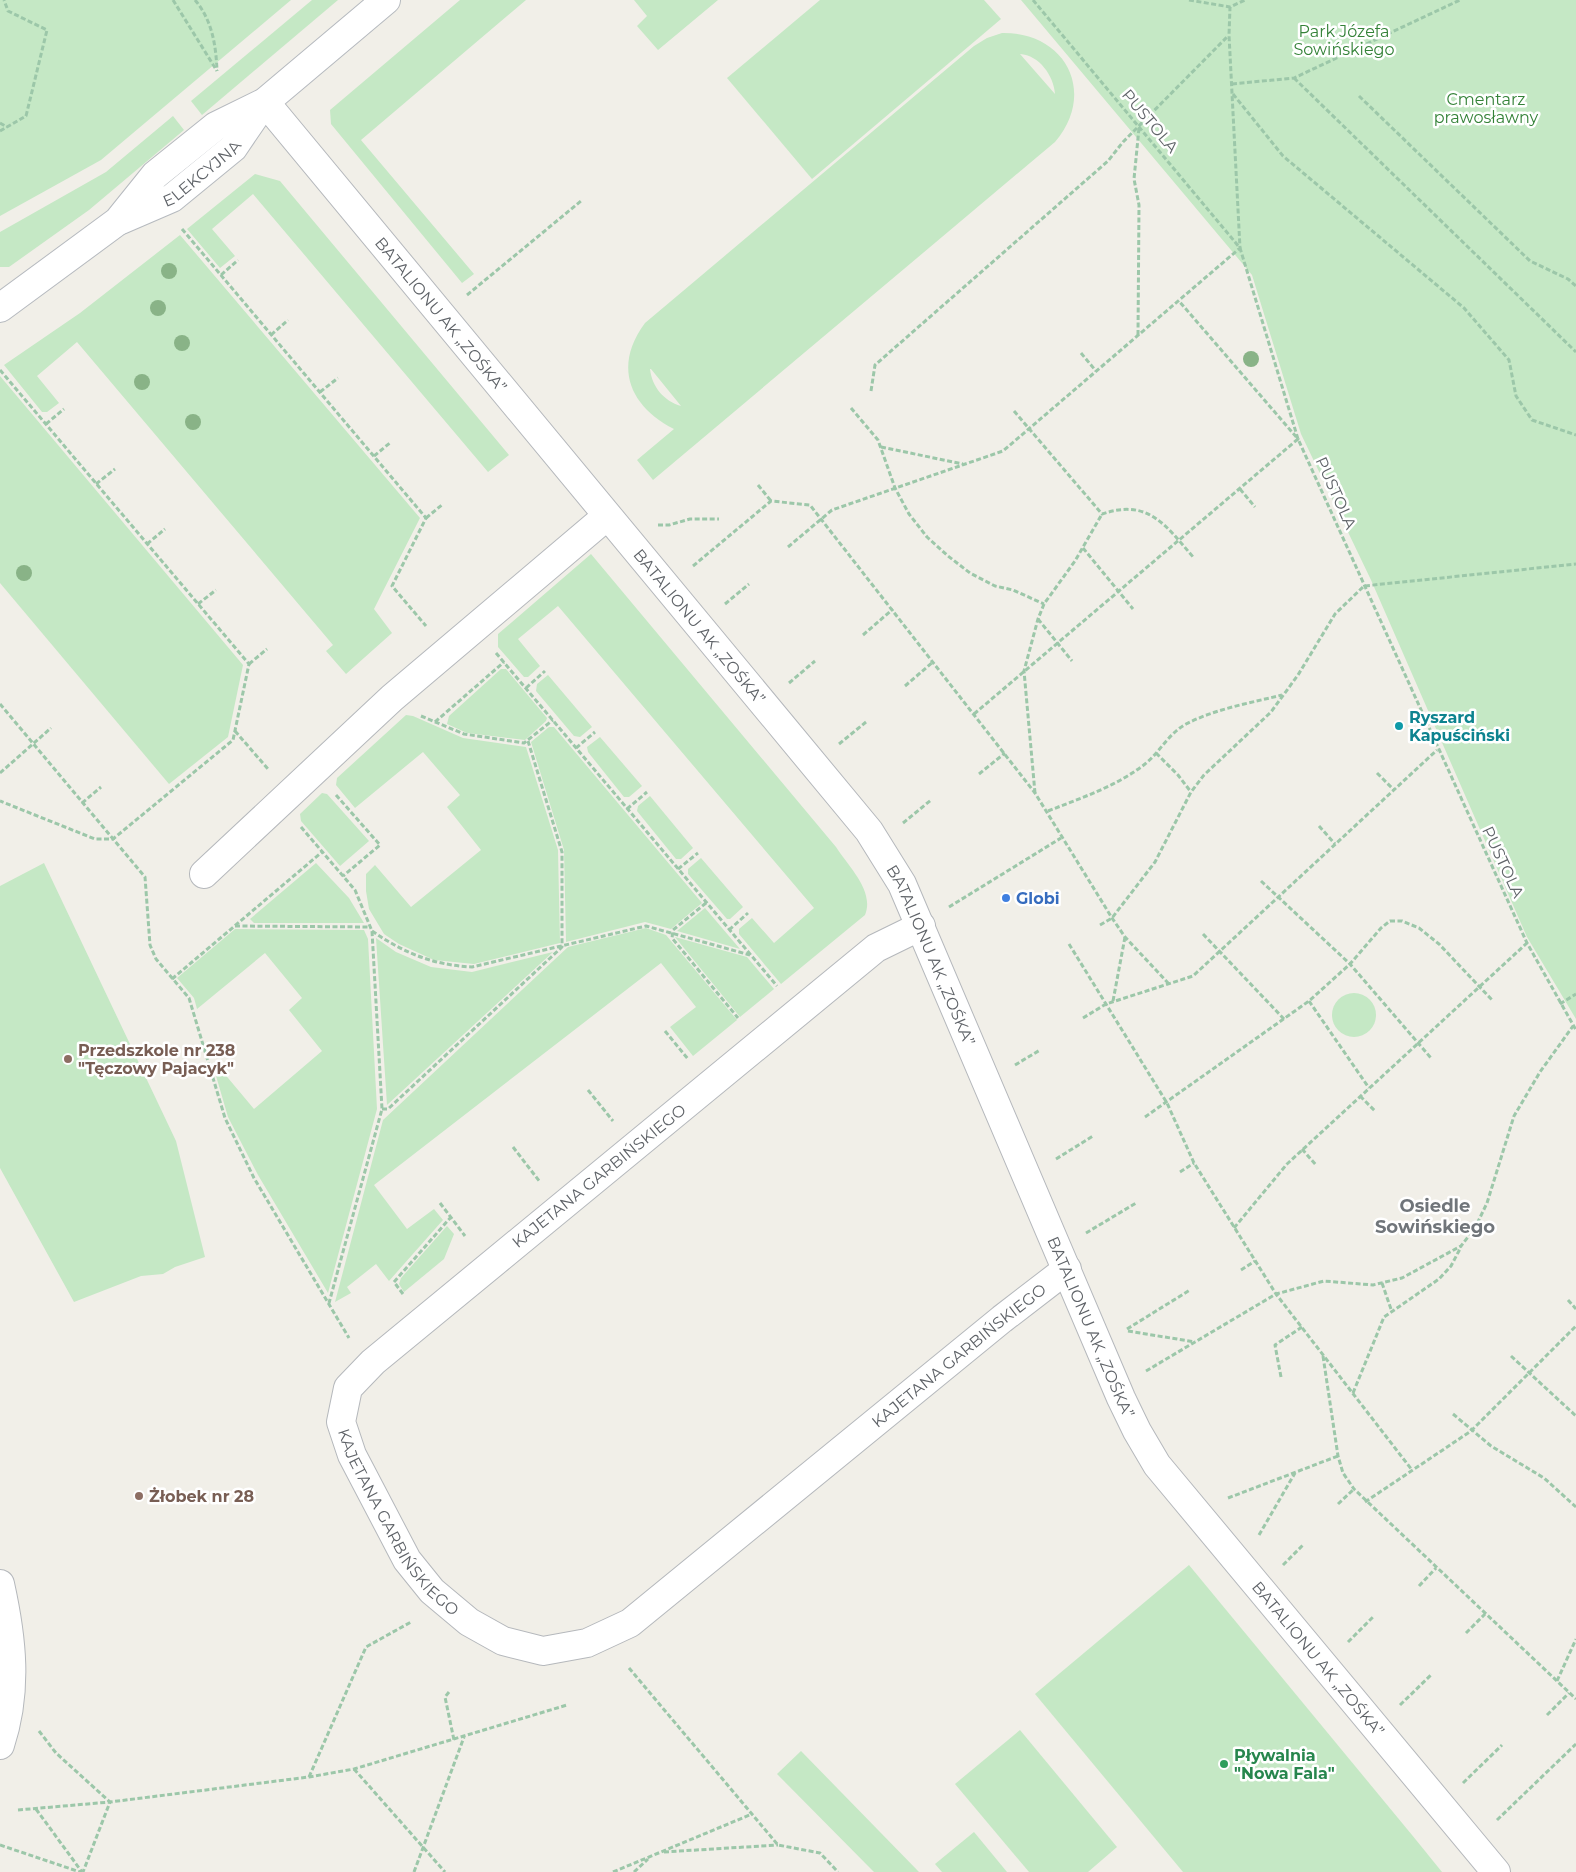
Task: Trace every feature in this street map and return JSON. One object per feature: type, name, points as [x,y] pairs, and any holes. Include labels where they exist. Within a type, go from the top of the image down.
[{"type":"street","name":"ELEKCYJNA","points":[[0,308],[118,221],[172,198],[233,148],[265,102],[386,0]]},
{"type":"street","name":"BATALIONU AK „ZOŚKA”","points":[[265,102],[869,831],[894,867],[921,926],[1121,1398],[1137,1431],[1157,1465],[1496,1872]]},
{"type":"street","points":[[204,874],[392,698],[607,516]]},
{"type":"street","name":"KAJETANA GARBIŃSKIEGO","points":[[921,926],[876,948],[373,1362],[348,1388],[341,1422],[352,1456],[407,1560],[432,1591],[469,1622],[503,1641],[543,1650],[587,1643],[630,1623],[1002,1319],[1067,1269]]},
{"type":"street","points":[[0,1584],[9,1624],[13,1682],[8,1720],[0,1745]]},
{"type":"path","points":[[0,131],[26,116],[47,30],[8,11],[4,0]]},
{"type":"path","points":[[173,0],[217,71],[213,36],[209,23],[195,0]]},
{"type":"path","name":"PUSTOLA","points":[[1033,0],[1240,248],[1298,439],[1527,943],[1576,1030]]},
{"type":"path","points":[[1189,0],[1230,7],[1245,0]]},
{"type":"path","points":[[1232,84],[1294,78],[1460,0]]},
{"type":"path","points":[[788,547],[832,510],[1003,450],[1240,248],[1228,35],[1230,7]]},
{"type":"path","points":[[871,391],[875,365],[1108,161],[1228,35]]},
{"type":"path","points":[[1294,78],[1576,352]]},
{"type":"path","points":[[1232,94],[1283,156],[1464,308],[1509,360],[1516,396],[1532,420],[1576,434]]},
{"type":"path","points":[[1359,96],[1530,261],[1568,279],[1576,286]]},
{"type":"path","points":[[0,124],[7,127]]},
{"type":"path","points":[[1138,335],[1138,205],[1134,179],[1139,127]]},
{"type":"path","points":[[462,299],[581,201]]},
{"type":"path","points":[[178,224],[426,518]]},
{"type":"path","points":[[221,275],[238,260]]},
{"type":"path","points":[[974,714],[1298,439],[1179,301]]},
{"type":"path","points":[[271,335],[288,320]]},
{"type":"path","points":[[1081,353],[1096,371]]},
{"type":"path","points":[[0,370],[249,664]]},
{"type":"path","points":[[320,392],[338,378]]},
{"type":"path","points":[[851,408],[878,440],[895,488],[909,514],[927,537],[970,573],[996,586],[1013,590],[1044,604]]},
{"type":"path","points":[[46,424],[64,409]]},
{"type":"path","points":[[1014,411],[1102,514]]},
{"type":"path","points":[[374,456],[391,442]]},
{"type":"path","points":[[880,447],[963,464]]},
{"type":"path","points":[[96,484],[115,469]]},
{"type":"path","points":[[758,485],[771,501],[810,505],[823,518],[1048,811],[1061,838],[1125,937],[1169,984]]},
{"type":"path","points":[[1240,489],[1255,506]]},
{"type":"path","points":[[690,568],[771,501]]},
{"type":"path","points":[[443,504],[426,518],[392,586],[448,651]]},
{"type":"path","points":[[1035,793],[1024,671],[1044,604],[1083,548],[1102,514],[1122,509],[1143,511],[1167,525],[1194,558]]},
{"type":"path","points":[[653,524],[669,525],[690,519],[719,519]]},
{"type":"path","points":[[147,544],[165,529]]},
{"type":"path","points":[[1083,548],[1133,610]]},
{"type":"path","points":[[1100,925],[1112,918],[1155,862],[1191,792],[1204,776],[1270,712],[1298,675],[1335,614],[1364,586],[1576,564]]},
{"type":"path","points":[[722,607],[749,584]]},
{"type":"path","points":[[198,604],[216,590]]},
{"type":"path","points":[[863,635],[893,609]]},
{"type":"path","points":[[1038,619],[1072,661]]},
{"type":"path","points":[[475,628],[782,992]]},
{"type":"path","points":[[0,801],[95,839],[113,839],[233,740],[249,664],[266,649]]},
{"type":"path","points":[[787,685],[815,661]]},
{"type":"path","points":[[435,722],[504,662]]},
{"type":"path","points":[[905,686],[933,662]]},
{"type":"path","points":[[526,688],[545,671]]},
{"type":"path","points":[[1048,811],[1094,793],[1133,772],[1156,753],[1169,737],[1198,718],[1282,695]]},
{"type":"path","points":[[0,704],[145,877],[150,945],[156,959],[189,998],[225,1118],[254,1178],[352,1343]]},
{"type":"path","points":[[413,712],[464,734],[524,743],[553,720]]},
{"type":"path","points":[[838,746],[866,722]]},
{"type":"path","points":[[0,773],[51,728]]},
{"type":"path","points":[[235,731],[322,852],[355,890],[372,932],[382,1109],[329,1304]]},
{"type":"path","points":[[576,748],[595,732]]},
{"type":"path","points":[[382,1109],[388,1109],[562,947],[562,852],[528,741]]},
{"type":"path","points":[[1083,1018],[1106,1004],[1193,976],[1438,750]]},
{"type":"path","points":[[979,774],[1004,753]]},
{"type":"path","points":[[1156,753],[1178,775],[1191,792]]},
{"type":"path","points":[[315,771],[380,844],[344,876]]},
{"type":"path","points":[[1377,773],[1394,790]]},
{"type":"path","points":[[82,803],[101,787]]},
{"type":"path","points":[[627,808],[647,792]]},
{"type":"path","points":[[900,825],[932,800]]},
{"type":"path","points":[[1319,826],[1335,844]]},
{"type":"path","points":[[943,910],[1061,838]]},
{"type":"path","points":[[172,979],[322,852]]},
{"type":"path","points":[[678,869],[698,852]]},
{"type":"path","points":[[1261,880],[1350,964],[1432,1058]]},
{"type":"path","points":[[706,903],[674,930],[672,938],[743,1024]]},
{"type":"path","points":[[729,930],[748,913]]},
{"type":"path","points":[[1145,1117],[1309,1001],[1350,964],[1381,928],[1390,921],[1402,921],[1419,928],[1439,944],[1493,1002]]},
{"type":"path","points":[[235,926],[371,927]]},
{"type":"path","points":[[372,932],[397,948],[432,962],[449,966],[472,967],[646,926],[750,955]]},
{"type":"path","points":[[1203,934],[1284,1019]]},
{"type":"path","points":[[1113,1002],[1125,937]]},
{"type":"path","points":[[1234,1228],[1287,1164],[1302,1149],[1527,943]]},
{"type":"path","points":[[1069,944],[1167,1103],[1194,1163],[1255,1262],[1276,1294],[1412,1470]]},
{"type":"path","points":[[1560,1004],[1576,994]]},
{"type":"path","points":[[1309,1001],[1369,1088]]},
{"type":"path","points":[[1353,1393],[1384,1317],[1439,1279],[1451,1266],[1461,1246],[1474,1228],[1487,1203],[1514,1116],[1540,1072],[1574,1026]]},
{"type":"path","points":[[666,1030],[693,1066]]},
{"type":"path","points":[[1011,1068],[1040,1050]]},
{"type":"path","points":[[588,1090],[618,1128]]},
{"type":"path","points":[[1360,1096],[1375,1111]]},
{"type":"path","points":[[1052,1161],[1093,1136]]},
{"type":"path","points":[[514,1147],[542,1184]]},
{"type":"path","points":[[1302,1149],[1316,1165]]},
{"type":"path","points":[[1180,1172],[1194,1163]]},
{"type":"path","points":[[1083,1235],[1136,1203]]},
{"type":"path","points":[[440,1204],[466,1236]]},
{"type":"path","points":[[406,1299],[394,1282],[451,1217]]},
{"type":"path","points":[[1143,1372],[1276,1294],[1324,1281],[1373,1284],[1402,1278],[1461,1246]]},
{"type":"path","points":[[1241,1270],[1255,1262]]},
{"type":"path","points":[[1382,1283],[1392,1312]]},
{"type":"path","points":[[1190,1290],[1125,1330],[1195,1342]]},
{"type":"path","points":[[1568,1300],[1576,1309]]},
{"type":"path","points":[[1365,1502],[1471,1431],[1576,1326]]},
{"type":"path","points":[[1281,1377],[1275,1345],[1302,1328]]},
{"type":"path","points":[[1323,1354],[1338,1456],[1343,1473],[1354,1489],[1365,1502],[1576,1699]]},
{"type":"path","points":[[1511,1356],[1528,1374],[1576,1416]]},
{"type":"path","points":[[1453,1414],[1471,1431],[1544,1478],[1576,1507]]},
{"type":"path","points":[[1225,1499],[1338,1456]]},
{"type":"path","points":[[1258,1538],[1296,1472]]},
{"type":"path","points":[[1338,1504],[1354,1489]]},
{"type":"path","points":[[1281,1567],[1304,1544]]},
{"type":"path","points":[[1419,1586],[1436,1568]]},
{"type":"path","points":[[1466,1633],[1485,1614]]},
{"type":"path","points":[[1346,1644],[1374,1616]]},
{"type":"path","points":[[309,1777],[366,1647],[411,1622]]},
{"type":"path","points":[[1557,1681],[1576,1639]]},
{"type":"path","points":[[629,1668],[778,1845]]},
{"type":"path","points":[[1399,1707],[1432,1674]]},
{"type":"path","points":[[449,1692],[445,1697],[454,1740]]},
{"type":"path","points":[[1547,1715],[1570,1693]]},
{"type":"path","points":[[18,1810],[110,1802],[309,1777],[354,1769],[567,1706]]},
{"type":"path","points":[[39,1731],[56,1753],[110,1802]]},
{"type":"path","points":[[414,1872],[464,1736]]},
{"type":"path","points":[[1494,1822],[1576,1744]]},
{"type":"path","points":[[1463,1784],[1502,1745]]},
{"type":"path","points":[[354,1769],[422,1849],[445,1872]]},
{"type":"path","points":[[82,1872],[110,1802]]},
{"type":"path","points":[[35,1809],[82,1872]]},
{"type":"path","points":[[612,1872],[752,1814]]},
{"type":"path","points":[[0,1845],[82,1872]]},
{"type":"path","points":[[661,1852],[778,1845],[820,1853],[838,1872]]},
{"type":"path","points":[[634,1872],[651,1856]]},
{"type":"green space","points":[[0,0],[291,0],[101,160],[0,216]]},
{"type":"green space","points":[[312,0],[338,0],[202,115],[191,101]]},
{"type":"green space","points":[[460,0],[526,0],[361,140],[474,274],[462,283],[331,124],[330,110]]},
{"type":"green space","points":[[634,0],[718,0],[658,50],[637,26],[647,16]]},
{"type":"green space","points":[[820,0],[984,0],[1001,19],[812,179],[727,78]]},
{"type":"green space","points":[[1021,0],[1576,0],[1576,1019],[1527,937],[1371,580],[1301,434],[1252,275]]},
{"type":"green space","points":[[1002,33],[1024,35],[1043,43],[1058,54],[1068,69],[1074,86],[1073,104],[1067,123],[1055,142],[653,480],[637,460],[674,429],[646,409],[637,397],[631,384],[628,369],[630,354],[635,339],[645,323],[974,46],[987,38]],"holes":[[[1020,54],[1027,55],[1039,62],[1052,80],[1055,94]],[[651,369],[681,406],[664,397],[653,382]]]},
{"type":"green space","points":[[173,116],[184,130],[89,210],[9,267],[0,267],[0,232],[106,172]]},
{"type":"green space","points":[[255,174],[280,181],[509,455],[488,472],[253,194],[212,229],[235,256],[220,268],[187,229]]},
{"type":"green space","points":[[180,235],[420,518],[374,609],[392,633],[346,674],[326,651],[333,645],[77,342],[37,376],[59,403],[47,412],[42,412],[4,365],[80,313]]},
{"type":"green space","points":[[0,376],[243,665],[228,737],[169,784],[0,583]]},
{"type":"green space","points":[[591,554],[836,847],[859,879],[863,888],[867,906],[865,915],[781,984],[739,934],[739,929],[752,918],[774,943],[814,908],[558,606],[518,639],[540,666],[528,677],[524,677],[498,647],[498,634]]},
{"type":"green space","points":[[501,669],[506,669],[547,718],[546,721],[525,740],[467,733],[447,724],[449,716]]},
{"type":"green space","points":[[548,675],[592,727],[580,737],[574,736],[536,691],[537,684]]},
{"type":"green space","points":[[406,715],[413,716],[463,738],[526,747],[558,850],[560,943],[474,964],[434,960],[399,944],[384,934],[369,909],[366,891],[366,874],[375,865],[411,907],[481,850],[447,807],[460,795],[423,752],[355,808],[336,785],[337,778]]},
{"type":"green space","points":[[549,727],[554,727],[702,903],[671,929],[645,922],[566,942],[564,850],[531,742]]},
{"type":"green space","points":[[600,737],[642,786],[629,797],[624,797],[588,752],[587,747]]},
{"type":"green space","points":[[322,793],[327,794],[369,841],[340,866],[301,821],[300,814]]},
{"type":"green space","points":[[650,796],[693,848],[681,859],[676,859],[637,811],[638,806]]},
{"type":"green space","points":[[701,858],[743,907],[730,919],[727,919],[688,874],[688,869]]},
{"type":"green space","name":"Przedszkole nr 238 \"Tęczowy Pajacyk\"","points":[[44,863],[176,1141],[205,1257],[175,1267],[163,1274],[141,1276],[74,1302],[0,1168],[0,886]]},
{"type":"green space","points":[[316,863],[349,898],[364,923],[254,923],[250,919]]},
{"type":"green space","points":[[705,908],[740,949],[677,931]]},
{"type":"green space","points":[[646,928],[666,935],[737,1020],[693,1056],[670,1027],[696,1007],[661,963],[374,1185],[407,1229],[434,1209],[443,1220],[389,1281],[376,1264],[347,1287],[351,1293],[335,1302],[383,1120],[568,947]]},
{"type":"green space","points":[[235,929],[364,930],[368,939],[377,1109],[328,1293],[258,1175],[228,1117],[214,1069],[218,1066],[254,1109],[322,1051],[289,1010],[302,998],[265,953],[197,1009],[194,998],[177,978]]},
{"type":"green space","points":[[675,937],[747,957],[774,989],[740,1017]]},
{"type":"green space","points":[[376,938],[396,952],[431,967],[472,972],[553,952],[387,1105]]},
{"type":"green space","points":[[1358,993],[1370,999],[1375,1006],[1375,1024],[1370,1031],[1363,1036],[1350,1037],[1338,1031],[1333,1024],[1332,1011],[1338,999],[1345,994]]},
{"type":"green space","points":[[447,1226],[454,1234],[444,1259],[404,1292],[399,1284],[401,1278]]},
{"type":"green space","name":"Pływalnia \"Nowa Fala\"","points":[[1189,1565],[1442,1872],[1183,1872],[1035,1694]]},
{"type":"green space","points":[[1020,1730],[1117,1847],[1088,1872],[1029,1872],[955,1784]]},
{"type":"green space","points":[[801,1751],[919,1872],[874,1872],[777,1774]]},
{"type":"green space","points":[[974,1832],[1007,1872],[942,1872],[935,1864]]},
{"type":"place","name":"Ryszard Kapuściński","points":[[1399,726]]},
{"type":"place","name":"Globi","points":[[1006,898]]},
{"type":"place","name":"Przedszkole nr 238 \"Tęczowy Pajacyk\"","points":[[68,1059]]},
{"type":"place","name":"Żłobek nr 28","points":[[139,1496]]},
{"type":"place","name":"Pływalnia \"Nowa Fala\"","points":[[1224,1764]]},
{"type":"district","name":"Osiedle Sowińskiego","points":[[1435,1216]]},
{"type":"park label","name":"Park Józefa Sowińskiego","points":[[1344,40]]},
{"type":"park label","name":"Cmentarz prawosławny","points":[[1486,108]]}]
